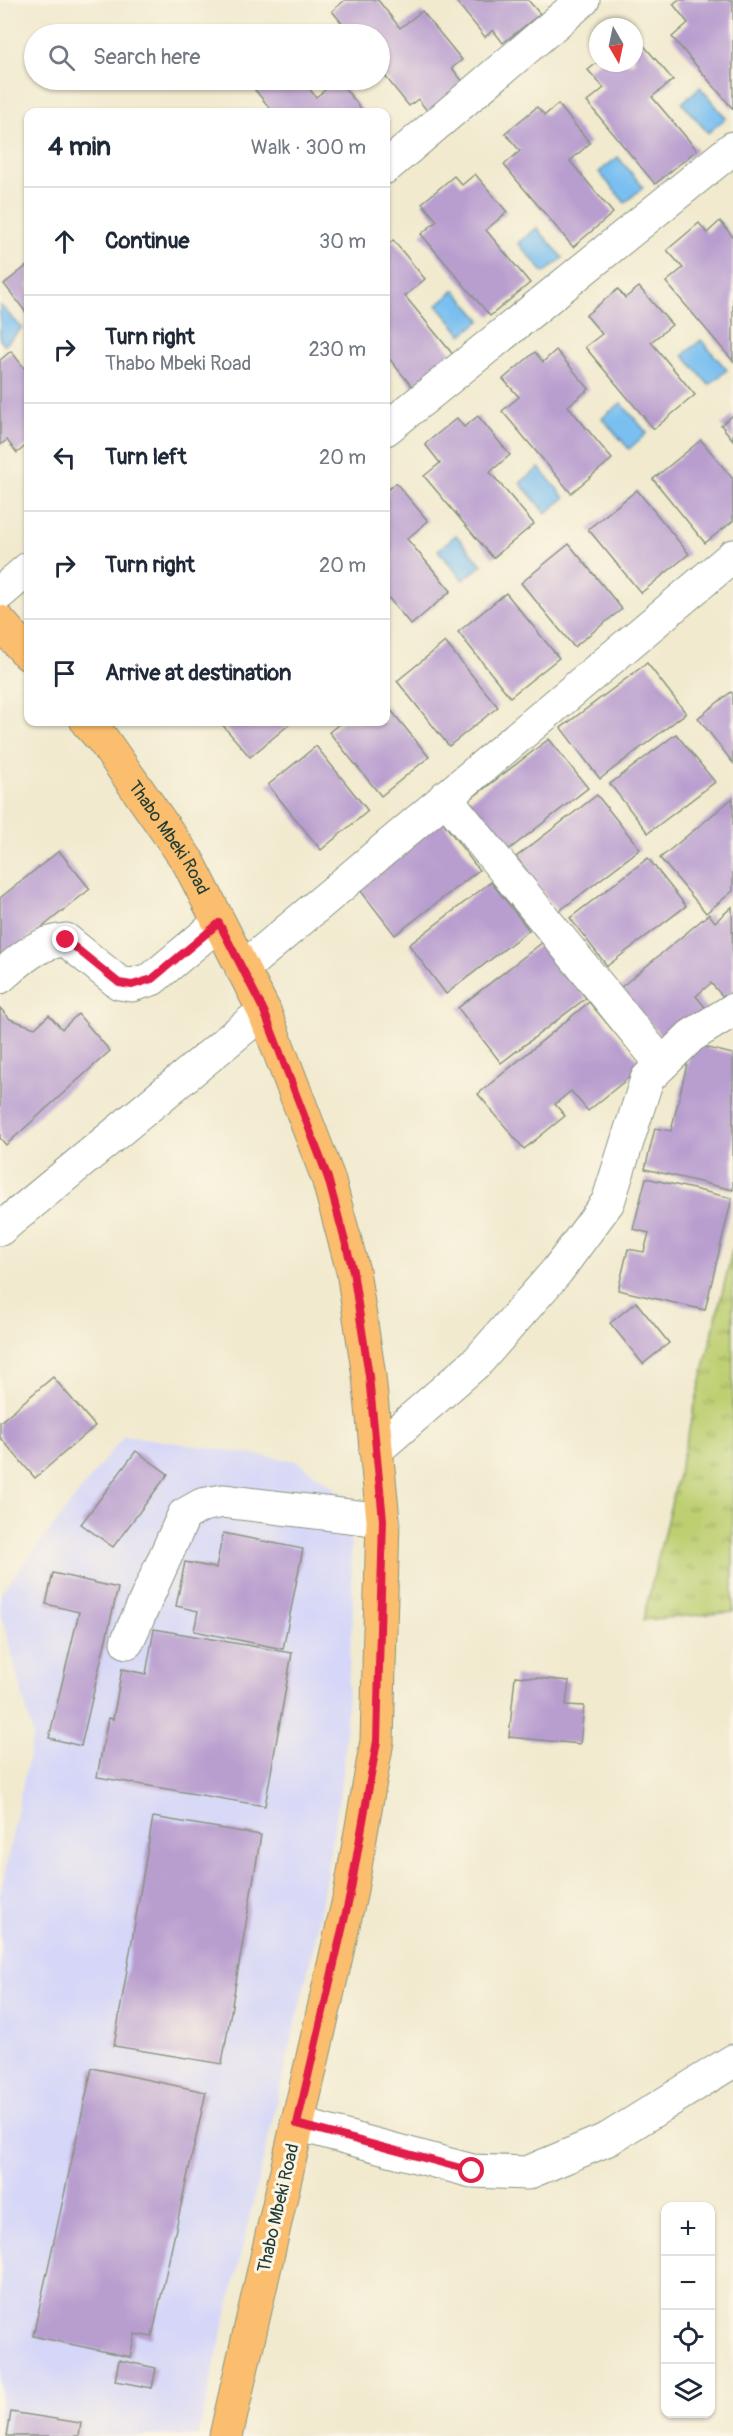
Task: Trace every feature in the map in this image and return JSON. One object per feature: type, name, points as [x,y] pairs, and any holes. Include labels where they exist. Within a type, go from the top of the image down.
[{"type":"main road","name":"Thabo Mbeki Road","points":[[91,726],[103,740],[189,863],[264,1011],[328,1178],[353,1271],[369,1376],[383,1520],[377,1741],[350,1895],[226,2436]]},
{"type":"lane","points":[[390,164],[583,0]]},
{"type":"lane","points":[[390,426],[733,148]]},
{"type":"lane","points":[[242,969],[733,556]]},
{"type":"lane","points":[[0,593],[24,572]]},
{"type":"lane","points":[[445,797],[662,1064]]},
{"type":"lane","points":[[0,976],[36,947],[53,941],[66,940],[119,983],[132,985],[152,979],[219,923]]},
{"type":"lane","points":[[376,1450],[478,1361],[557,1272],[608,1202],[647,1079],[690,1036],[733,1010]]},
{"type":"lane","points":[[0,1229],[264,1011]]},
{"type":"lane","points":[[127,1642],[184,1515],[202,1505],[223,1501],[383,1520]]},
{"type":"lane","points":[[297,2124],[472,2171],[527,2173],[608,2139],[733,2061]]},
{"type":"shaded area","points":[[124,1435],[297,1461],[349,1499],[353,1606],[343,1775],[315,1941],[198,2436],[0,2436],[0,1895],[33,1735],[0,1609],[0,1594]]},
{"type":"green space","points":[[733,1248],[733,1612],[643,1620]]},
{"type":"water","points":[[700,87],[726,118],[708,133],[682,103]]},
{"type":"water","points":[[618,157],[643,187],[625,203],[599,172]]},
{"type":"water","points":[[537,228],[563,258],[544,273],[518,243]]},
{"type":"water","points":[[455,290],[481,320],[462,335],[437,305]]},
{"type":"water","points":[[0,305],[22,328],[5,345],[0,340]]},
{"type":"water","points":[[701,340],[727,370],[709,385],[683,355]]},
{"type":"water","points":[[621,403],[647,433],[629,449],[602,418]]},
{"type":"water","points":[[539,468],[565,498],[546,513],[520,483]]},
{"type":"water","points":[[456,535],[482,565],[463,580],[438,550]]},
{"type":"building","points":[[345,0],[378,0],[400,28],[422,11],[462,60],[452,68],[464,83],[428,112],[418,99],[409,106],[390,82],[390,24],[343,24],[332,11]]},
{"type":"building","points":[[455,0],[528,0],[540,14],[503,43],[493,30],[485,37]]},
{"type":"building","points":[[678,0],[733,0],[733,109],[672,37],[688,23],[673,4]]},
{"type":"building","points":[[643,44],[673,80],[652,97],[697,150],[655,184],[587,102],[604,88],[590,72],[643,72]]},
{"type":"building","points":[[255,90],[310,90],[316,97],[325,90],[346,90],[361,108],[270,108]]},
{"type":"building","points":[[558,104],[590,143],[570,161],[613,213],[573,247],[504,165],[520,151],[505,133],[537,107],[545,115]]},
{"type":"building","points":[[475,174],[507,212],[486,230],[530,283],[490,316],[421,234],[437,221],[422,203],[454,176],[462,185]]},
{"type":"building","points":[[720,221],[733,237],[733,361],[666,282],[683,268],[667,250],[699,223],[707,233]]},
{"type":"building","points":[[393,240],[425,279],[405,296],[455,357],[415,390],[390,360],[390,243]]},
{"type":"building","points":[[24,268],[24,310],[4,284]]},
{"type":"building","points":[[639,287],[672,325],[651,342],[695,395],[654,429],[585,347],[602,334],[586,315],[618,289],[625,298]]},
{"type":"building","points":[[556,350],[589,389],[568,406],[612,459],[571,493],[502,411],[519,397],[503,379],[535,352],[543,362]]},
{"type":"building","points":[[11,351],[24,368],[24,447],[17,453],[7,440],[0,445],[0,360]]},
{"type":"building","points":[[733,415],[733,440],[721,425]]},
{"type":"building","points":[[478,416],[510,455],[490,472],[534,524],[493,558],[424,476],[440,463],[425,444],[457,418],[464,427]]},
{"type":"building","points":[[701,440],[733,479],[733,521],[705,543],[653,479]]},
{"type":"building","points":[[396,483],[428,521],[407,539],[451,591],[411,625],[390,600],[390,488]]},
{"type":"building","points":[[637,490],[689,554],[641,593],[588,529]]},
{"type":"building","points":[[569,544],[622,609],[574,647],[521,583]]},
{"type":"building","points":[[506,593],[559,658],[510,697],[458,632]]},
{"type":"building","points":[[445,642],[498,707],[449,746],[397,681]]},
{"type":"building","points":[[647,663],[686,713],[600,779],[561,728]]},
{"type":"building","points":[[731,692],[733,694],[733,763],[698,718]]},
{"type":"building","points":[[390,709],[429,757],[381,796],[329,732],[337,726],[390,726]]},
{"type":"building","points":[[223,726],[287,726],[250,757]]},
{"type":"building","points":[[676,734],[715,782],[648,833],[610,784]]},
{"type":"building","points":[[549,739],[588,788],[507,851],[468,801]]},
{"type":"building","points":[[316,746],[368,811],[321,850],[268,785]]},
{"type":"building","points":[[597,795],[640,849],[558,912],[516,857]]},
{"type":"building","points":[[733,798],[733,891],[706,913],[660,858]]},
{"type":"building","points":[[442,821],[479,870],[395,935],[357,886]]},
{"type":"building","points":[[59,851],[90,889],[0,961],[0,898]]},
{"type":"building","points":[[648,858],[686,906],[607,966],[570,918]]},
{"type":"building","points":[[491,882],[529,930],[446,994],[409,945]]},
{"type":"building","points":[[732,907],[733,991],[724,998],[711,983],[696,996],[709,1012],[668,1045],[620,988],[709,914],[715,922]]},
{"type":"building","points":[[543,942],[586,998],[501,1063],[458,1008]]},
{"type":"building","points":[[589,1002],[643,1066],[588,1111],[571,1091],[555,1104],[565,1116],[524,1149],[478,1094]]},
{"type":"building","points":[[0,1008],[10,1019],[35,1028],[49,1015],[62,1029],[78,1014],[110,1051],[6,1145],[0,1138]]},
{"type":"building","points":[[692,1044],[733,1054],[733,1190],[645,1169],[655,1128],[671,1131]]},
{"type":"building","points":[[646,1178],[732,1198],[705,1310],[618,1290],[628,1249],[644,1252],[649,1233],[633,1229]]},
{"type":"building","points":[[636,1302],[669,1343],[643,1364],[610,1323]]},
{"type":"building","points":[[53,1377],[95,1426],[35,1478],[0,1437],[0,1422]]},
{"type":"building","points":[[136,1451],[168,1474],[113,1547],[81,1524]]},
{"type":"building","points":[[223,1533],[303,1549],[283,1649],[194,1631],[198,1611],[176,1606],[185,1562],[216,1568]]},
{"type":"building","points":[[53,1573],[118,1588],[81,1746],[49,1738],[79,1612],[46,1604]]},
{"type":"building","points":[[154,1629],[292,1653],[265,1806],[97,1777],[108,1718],[113,1719],[122,1669],[146,1674]]},
{"type":"building","points":[[515,1676],[569,1681],[566,1705],[584,1706],[580,1744],[509,1737]]},
{"type":"building","points":[[153,1817],[261,1835],[222,2064],[114,2046]]},
{"type":"building","points":[[92,2068],[206,2092],[152,2337],[135,2334],[130,2357],[33,2336]]},
{"type":"building","points":[[119,2360],[156,2368],[152,2388],[115,2381]]},
{"type":"building","points":[[11,2412],[81,2423],[79,2436],[7,2436]]},
{"type":"route","points":[[66,940],[119,983],[132,985],[152,979],[219,923],[264,1011],[328,1178],[353,1271],[369,1376],[383,1520],[377,1741],[350,1895],[297,2124],[472,2171]]}]
